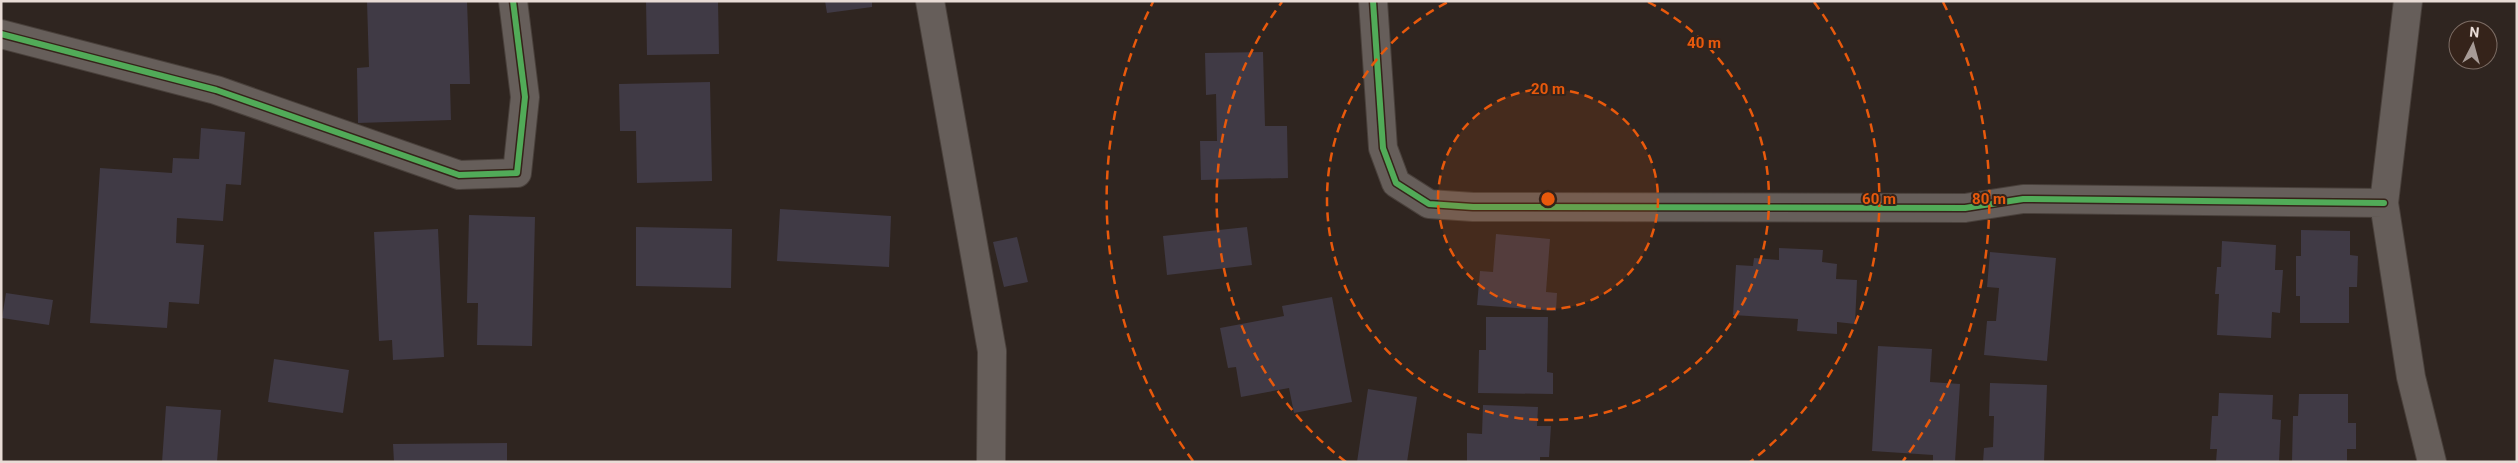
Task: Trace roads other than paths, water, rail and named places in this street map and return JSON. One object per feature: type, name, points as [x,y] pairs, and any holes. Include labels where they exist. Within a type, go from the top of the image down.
[{"type":"street","points":[[1,34],[216,90],[459,175],[517,173],[525,97],[513,1]]},
{"type":"street","points":[[930,1],[992,351],[991,462]]},
{"type":"street","points":[[1373,1],[1383,148],[1396,183],[1429,204],[1472,207],[1965,208],[2024,199],[2384,203]]},
{"type":"street","points":[[2408,1],[2384,203],[2411,377],[2432,462]]}]
